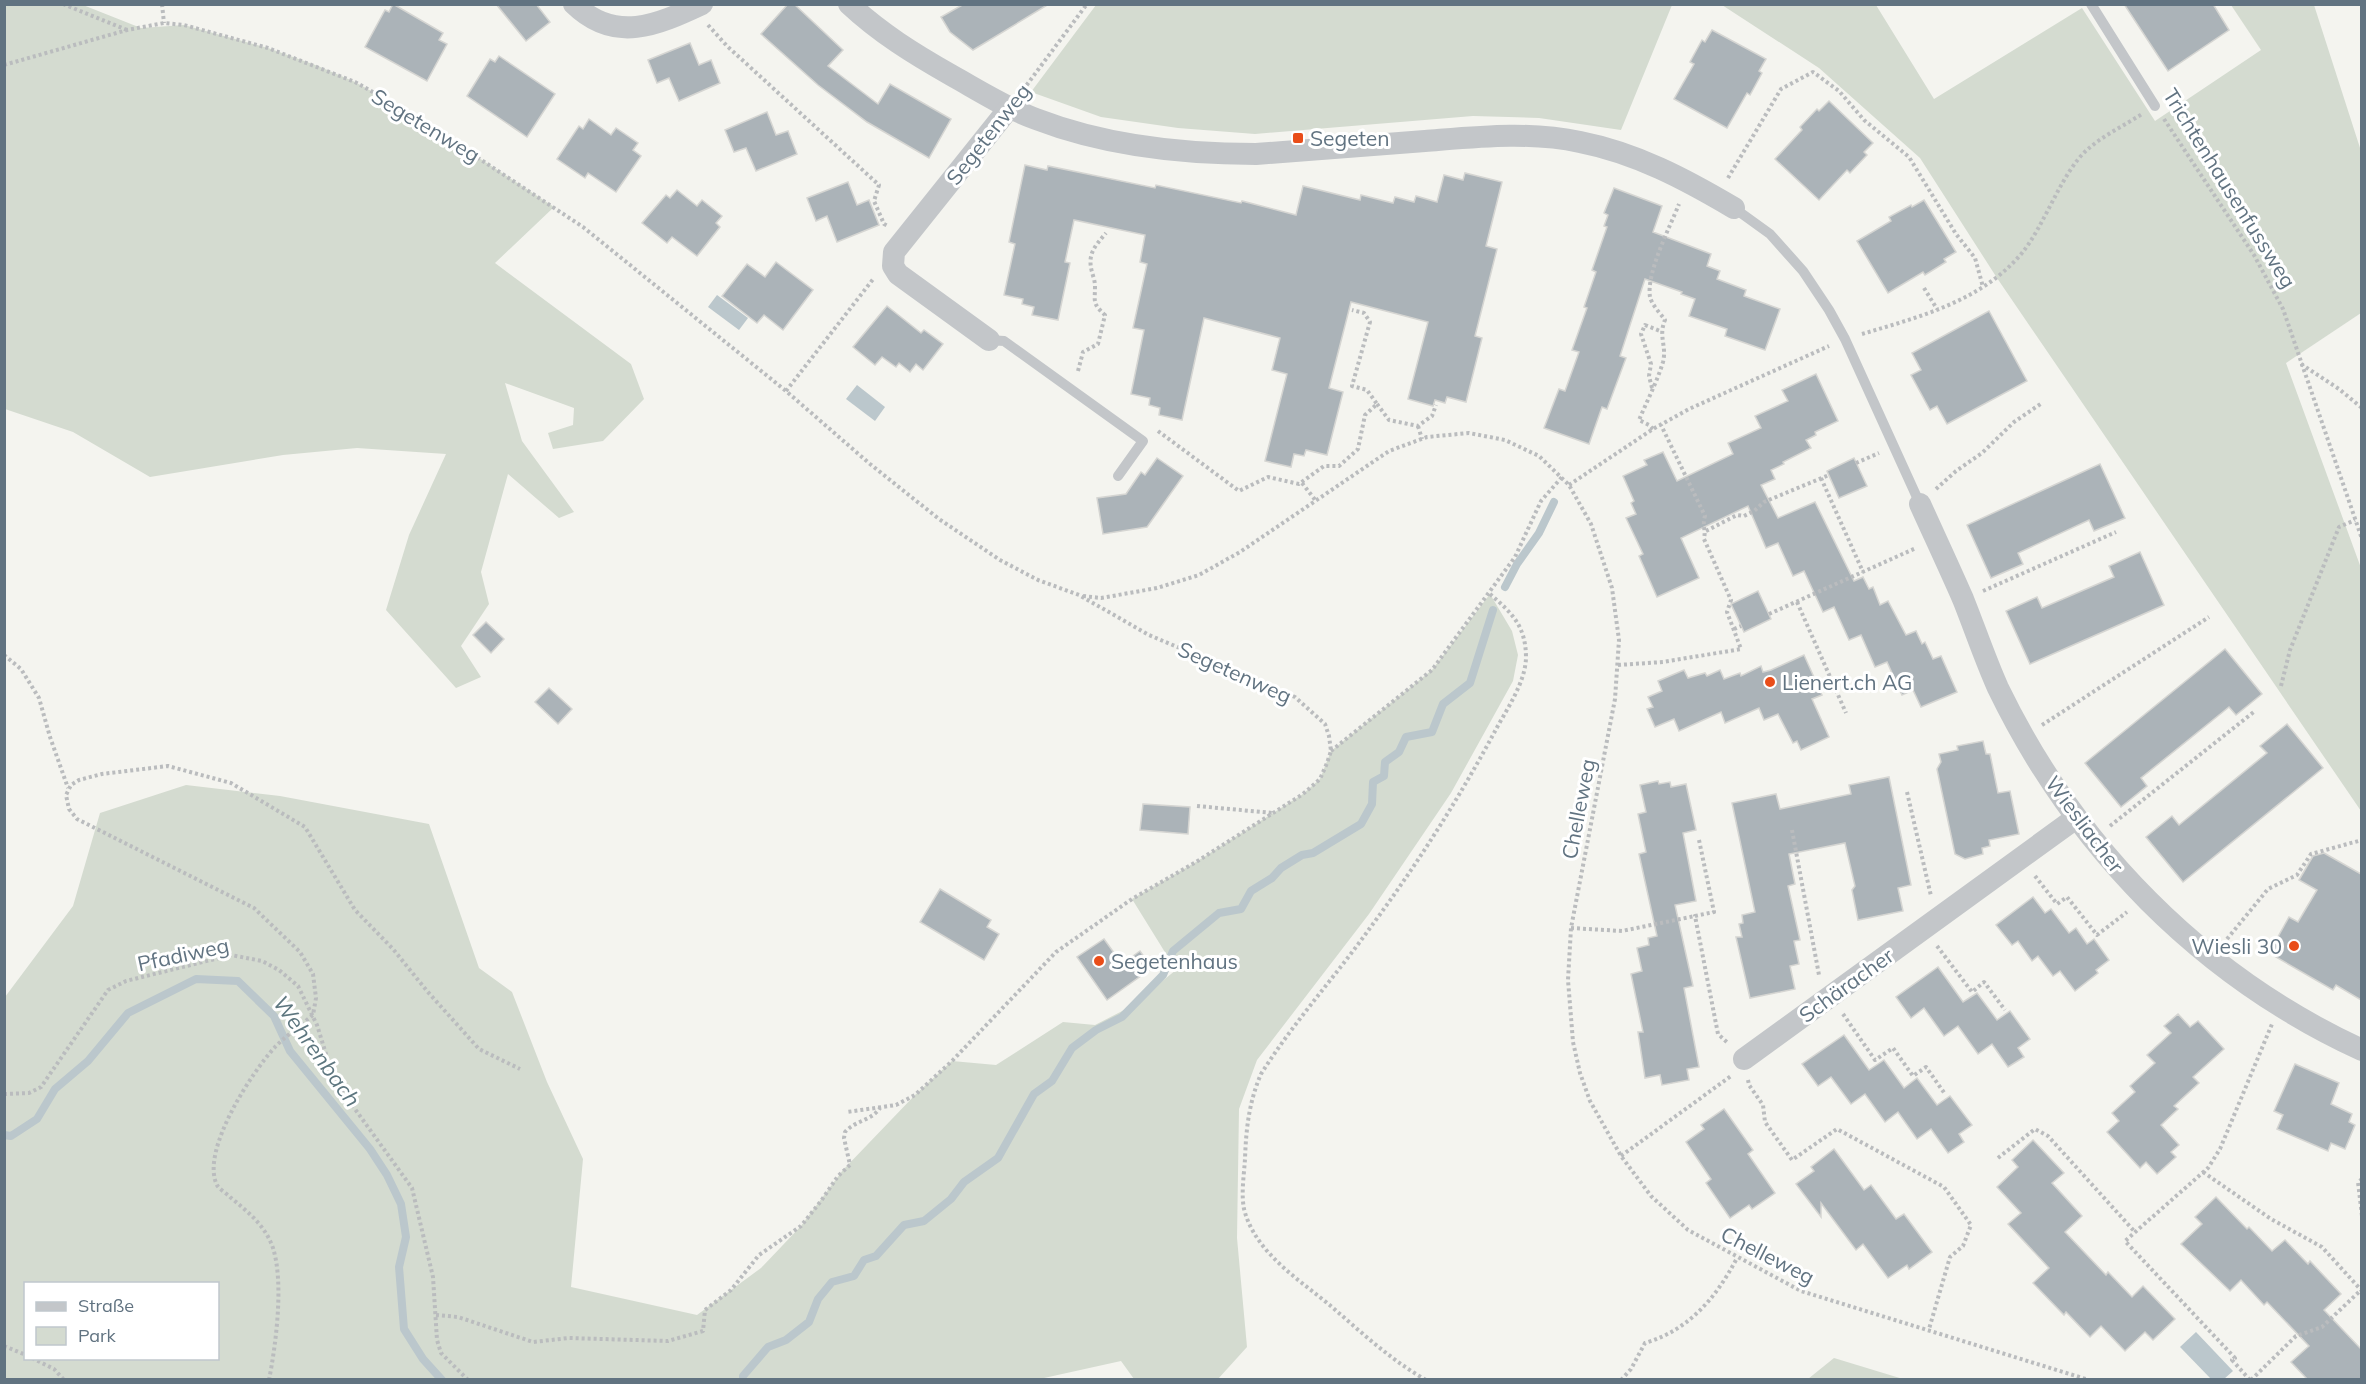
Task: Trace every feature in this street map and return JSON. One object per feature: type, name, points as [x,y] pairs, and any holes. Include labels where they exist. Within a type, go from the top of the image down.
[{"type":"street","points":[[574,4],[582,12],[603,24],[621,28],[640,28],[663,22],[698,6]]},
{"type":"street","points":[[849,4],[873,26],[915,54],[1010,107],[1035,119],[1071,131],[1120,142],[1190,153],[1256,154],[1481,136],[1548,138],[1609,149],[1657,166],[1726,203]]},
{"type":"street","name":"Segetenweg","points":[[893,266],[894,252],[1010,107]]},
{"type":"street","points":[[893,266],[898,274],[989,340]]},
{"type":"street","name":"Wiesliacher","points":[[1920,504],[1998,687],[2024,736],[2076,818],[2145,899],[2211,958],[2279,1007],[2361,1050]]},
{"type":"street","name":"Schäracher","points":[[1744,1059],[2076,818]]},
{"type":"lane","name":"Trichtenhausenfussweg","points":[[2091,4],[2156,106]]},
{"type":"lane","points":[[1726,203],[1770,234],[1803,270],[1829,310],[1845,339],[1920,504]]},
{"type":"lane","points":[[989,340],[1004,341],[1143,441],[1118,476]]},
{"type":"path","points":[[63,4],[127,30]]},
{"type":"path","points":[[162,4],[164,23]]},
{"type":"path","name":"Segetenweg","points":[[1010,107],[1088,4]]},
{"type":"path","points":[[698,6],[727,46],[879,185],[874,201],[884,224],[903,241]]},
{"type":"path","name":"Segetenweg","points":[[4,65],[127,30],[164,23],[184,25],[258,45],[355,82],[407,111],[583,227],[786,391],[870,464],[939,519],[999,560],[1038,580],[1079,595],[1149,635],[1294,697],[1325,724],[1331,751]]},
{"type":"path","points":[[1726,203],[1781,89],[1813,72],[1839,91],[1864,120],[1908,157],[1956,234],[1975,258],[1983,287]]},
{"type":"path","points":[[1569,485],[1653,429],[1689,409],[1845,339],[1972,295],[1996,278],[2022,252],[2072,169],[2088,149],[2156,106]]},
{"type":"path","name":"Trichtenhausenfussweg","points":[[2156,106],[2254,255],[2283,309],[2361,539]]},
{"type":"path","points":[[1653,429],[1649,424],[1639,420],[1664,361],[1664,344],[1660,332],[1665,320],[1651,300],[1650,293],[1655,263],[1674,218]]},
{"type":"path","points":[[1078,371],[1083,352],[1098,344],[1106,315],[1096,306],[1093,297],[1095,284],[1089,261],[1092,250],[1106,233]]},
{"type":"path","points":[[786,391],[877,273],[893,266]]},
{"type":"path","points":[[1924,288],[1937,309]]},
{"type":"path","points":[[1352,310],[1364,313],[1370,322],[1352,386],[1367,390],[1389,420],[1418,426],[1432,416],[1436,405]]},
{"type":"path","points":[[1652,388],[1649,376],[1651,364],[1641,334],[1644,325],[1660,332]]},
{"type":"path","points":[[2301,364],[2339,388],[2361,408]]},
{"type":"path","points":[[1070,365],[1088,378]]},
{"type":"path","points":[[1920,504],[1956,471],[1982,453],[2014,422],[2042,403]]},
{"type":"path","points":[[1154,428],[1239,491],[1268,477],[1299,484],[1324,466],[1339,466],[1358,449],[1365,415],[1377,404]]},
{"type":"path","points":[[1618,665],[1663,662],[1741,649],[1727,612],[1731,600],[1704,539],[1705,516],[1661,424]]},
{"type":"path","points":[[1418,426],[1422,439]]},
{"type":"path","name":"Chelleweg","points":[[1079,595],[1101,598],[1157,588],[1199,575],[1240,552],[1389,451],[1422,439],[1468,433],[1505,440],[1539,456],[1569,485],[1591,524],[1612,588],[1619,640],[1615,699],[1570,928],[1568,980],[1573,1042],[1590,1101],[1621,1156],[1651,1196],[1688,1230],[1801,1291],[2089,1380]]},
{"type":"path","points":[[1856,463],[1893,447]]},
{"type":"path","points":[[1706,531],[1737,515],[1744,516],[1754,512],[1764,501],[1829,475]]},
{"type":"path","points":[[847,1112],[905,1102],[915,1095],[952,1061],[1056,952],[1132,899],[1303,794],[1320,779],[1331,751],[1432,670],[1515,557],[1541,501],[1562,477]]},
{"type":"path","points":[[1821,478],[1863,572]]},
{"type":"path","points":[[1302,483],[1316,501]]},
{"type":"path","points":[[2281,686],[2290,650],[2339,528],[2355,520]]},
{"type":"path","points":[[1994,586],[2116,532]]},
{"type":"path","points":[[1769,614],[1889,560]]},
{"type":"path","points":[[1426,1380],[1365,1337],[1288,1272],[1255,1234],[1244,1207],[1246,1134],[1253,1092],[1261,1074],[1371,928],[1410,871],[1481,758],[1522,680],[1526,651],[1519,626],[1513,614],[1490,594]]},
{"type":"path","points":[[1797,602],[1846,713]]},
{"type":"path","points":[[2024,736],[2209,617]]},
{"type":"path","points":[[1734,629],[1741,626]]},
{"type":"path","points":[[4,655],[21,669],[39,698],[69,789]]},
{"type":"path","points":[[2124,815],[2255,711]]},
{"type":"path","points":[[269,1380],[278,1302],[273,1247],[264,1228],[255,1217],[217,1186],[212,1164],[226,1122],[258,1068],[276,1047],[313,1014],[316,998],[313,974],[300,951],[254,908],[77,819],[69,809],[66,795],[71,785],[79,780],[102,774],[168,766],[231,783],[305,826],[355,910],[393,949],[427,992],[479,1049],[520,1069]]},
{"type":"path","points":[[1907,792],[1930,924],[1972,992],[1984,982],[2005,1010]]},
{"type":"path","points":[[1197,806],[1274,813]]},
{"type":"path","points":[[1792,830],[1821,983],[1875,1060],[1893,1048],[1913,1076],[1926,1066],[1945,1094]]},
{"type":"path","points":[[1570,928],[1622,931],[1714,912],[1699,840]]},
{"type":"path","points":[[2211,958],[2268,889],[2297,875],[2311,854],[2361,840]]},
{"type":"path","points":[[2021,858],[2057,904],[2067,897],[2097,935],[2145,899]]},
{"type":"path","points":[[1621,1156],[1731,1076],[1744,1059],[1719,1034],[1695,916]]},
{"type":"path","name":"Pfadiweg","points":[[4,1094],[29,1093],[41,1087],[108,990],[126,981],[231,955],[262,961],[279,970],[298,986],[313,1014],[334,1080],[412,1188],[434,1276],[437,1340],[441,1353],[468,1380]]},
{"type":"path","points":[[2204,1172],[2271,1219],[2322,1247],[2361,1290],[2322,1327],[2296,1336],[2250,1380],[2232,1360],[2235,1358],[2125,1241],[2204,1172],[2220,1149],[2279,1007]]},
{"type":"path","points":[[1749,1085],[1763,1105],[1765,1122],[1792,1160],[1838,1130],[1944,1187],[1971,1225],[1963,1246],[1950,1257],[1929,1329]]},
{"type":"path","points":[[436,1315],[458,1317],[533,1342],[569,1338],[668,1341],[703,1330],[705,1310],[731,1290],[759,1255],[801,1226],[822,1201],[838,1176],[850,1165],[844,1138],[845,1132],[858,1121],[874,1117],[880,1108]]},
{"type":"path","points":[[2361,1118],[2361,1132]]},
{"type":"path","points":[[1998,1158],[2035,1130],[2048,1136],[2135,1232]]},
{"type":"path","points":[[2361,1179],[2358,1182],[2361,1216]]},
{"type":"path","points":[[1621,1380],[1631,1369],[1645,1343],[1669,1335],[1696,1316],[1724,1284],[1737,1258]]},
{"type":"path","points":[[4,1346],[24,1354]]},
{"type":"path","points":[[34,1360],[54,1369],[64,1380]]},
{"type":"green space","points":[[5,4],[83,5],[141,28],[184,25],[268,48],[318,66],[355,82],[407,111],[554,207],[495,263],[631,364],[644,399],[603,441],[553,449],[548,433],[573,425],[574,408],[505,383],[522,441],[574,512],[559,518],[508,474],[481,572],[489,604],[461,646],[481,677],[456,688],[386,610],[409,535],[446,454],[357,448],[283,455],[150,477],[73,432],[5,409]]},
{"type":"green space","points":[[1096,5],[1672,5],[1621,130],[1539,118],[1473,116],[1255,134],[1178,128],[1101,117],[1031,92]]},
{"type":"green space","points":[[1722,5],[1876,5],[1934,99],[2082,8],[2155,121],[2261,50],[2231,5],[2314,5],[2361,151],[2361,313],[2286,363],[2361,568],[2361,811],[1997,278],[1920,158],[1819,68]]},
{"type":"green space","points":[[1490,594],[1512,631],[1518,655],[1513,681],[1451,793],[1369,914],[1257,1060],[1239,1109],[1237,1238],[1247,1347],[1218,1379],[1134,1379],[1121,1361],[1035,1380],[5,1379],[5,997],[73,906],[100,813],[186,785],[280,796],[429,824],[479,968],[512,992],[547,1082],[583,1159],[571,1287],[697,1315],[761,1268],[801,1226],[843,1170],[915,1095],[952,1061],[996,1065],[1063,1022],[1095,1025],[1130,1007],[1176,970],[1132,899],[1196,862],[1303,794],[1320,779],[1331,751],[1432,670]]},
{"type":"green space","points":[[1834,1358],[1903,1379],[1808,1379]]},
{"type":"shaded area","points":[[717,295],[748,318],[739,330],[708,307]]},
{"type":"shaded area","points":[[857,385],[885,407],[875,421],[846,399]]},
{"type":"shaded area","points":[[2196,1332],[2233,1371],[2224,1379],[2211,1379],[2180,1347]]},
{"type":"building","points":[[393,4],[443,33],[439,40],[447,44],[427,81],[365,47],[385,10],[389,12]]},
{"type":"building","points":[[496,4],[536,4],[550,22],[526,41]]},
{"type":"building","points":[[788,4],[794,4],[843,50],[828,66],[878,104],[890,84],[951,119],[929,158],[867,122],[818,85],[761,34]]},
{"type":"building","points":[[964,4],[1049,4],[973,50],[950,32],[941,17]]},
{"type":"building","points":[[2124,4],[2213,4],[2229,30],[2168,71]]},
{"type":"building","points":[[1712,30],[1766,59],[1759,71],[1762,73],[1750,95],[1747,93],[1727,128],[1674,99],[1694,64],[1690,62],[1702,40],[1705,42]]},
{"type":"building","points":[[690,43],[699,65],[711,60],[720,83],[679,101],[669,78],[657,83],[648,60]]},
{"type":"building","points":[[499,56],[555,94],[527,137],[467,96],[490,59],[495,62]]},
{"type":"building","points":[[1829,101],[1873,143],[1864,152],[1867,155],[1850,173],[1847,170],[1819,200],[1775,159],[1802,130],[1800,127],[1817,109],[1819,111]]},
{"type":"building","points":[[767,112],[776,135],[788,131],[797,154],[756,171],[746,148],[734,152],[725,130]]},
{"type":"building","points":[[589,119],[611,135],[616,128],[638,143],[633,150],[641,156],[616,192],[588,173],[585,178],[557,159],[579,126],[583,129]]},
{"type":"building","points":[[1025,165],[1047,170],[1048,166],[1155,188],[1156,185],[1241,203],[1242,201],[1296,215],[1303,186],[1360,200],[1361,195],[1393,203],[1395,197],[1414,202],[1416,196],[1437,202],[1444,175],[1463,180],[1465,173],[1502,182],[1486,246],[1497,249],[1475,336],[1482,338],[1466,402],[1447,397],[1445,403],[1435,400],[1433,406],[1408,399],[1428,322],[1351,302],[1329,388],[1343,392],[1327,455],[1306,450],[1304,456],[1294,454],[1291,467],[1265,461],[1287,374],[1272,370],[1280,338],[1204,318],[1182,420],[1159,415],[1160,408],[1149,405],[1150,398],[1131,394],[1144,330],[1133,328],[1147,264],[1140,262],[1145,235],[1074,220],[1065,262],[1070,263],[1058,320],[1032,315],[1034,307],[1022,304],[1023,299],[1004,295],[1015,244],[1009,242]]},
{"type":"building","points":[[848,182],[857,205],[869,200],[879,225],[837,242],[827,216],[816,221],[807,198]]},
{"type":"building","points":[[1614,188],[1662,206],[1653,232],[1711,254],[1707,266],[1720,271],[1717,279],[1746,290],[1744,296],[1780,309],[1765,350],[1725,336],[1727,329],[1689,316],[1695,299],[1645,279],[1620,356],[1626,358],[1607,409],[1602,407],[1589,444],[1544,428],[1559,389],[1565,391],[1579,352],[1572,350],[1587,308],[1584,307],[1596,272],[1592,270],[1607,227],[1604,226],[1608,215],[1604,213]]},
{"type":"building","points":[[677,190],[697,206],[702,200],[722,216],[716,223],[720,227],[697,256],[672,237],[667,243],[642,223],[666,195],[670,198]]},
{"type":"building","points":[[1924,200],[1956,252],[1944,259],[1946,262],[1925,275],[1923,272],[1888,293],[1857,241],[1891,221],[1889,217]]},
{"type":"building","points":[[776,262],[813,290],[783,330],[764,315],[757,323],[722,296],[747,264],[765,277]]},
{"type":"building","points":[[887,306],[921,333],[924,330],[943,344],[923,370],[916,364],[910,372],[899,363],[896,367],[882,357],[875,365],[853,347]]},
{"type":"building","points":[[1989,311],[2027,381],[1947,424],[1937,406],[1930,410],[1911,375],[1921,370],[1912,353]]},
{"type":"building","points":[[1816,374],[1838,421],[1815,432],[1816,435],[1806,440],[1811,448],[1771,470],[1775,479],[1761,485],[1778,518],[1815,502],[1854,581],[1863,577],[1869,589],[1873,587],[1880,605],[1888,601],[1906,635],[1916,631],[1922,644],[1925,642],[1933,659],[1941,656],[1957,692],[1921,707],[1913,690],[1902,695],[1887,662],[1875,667],[1861,635],[1849,640],[1834,607],[1823,612],[1804,571],[1793,576],[1778,543],[1766,548],[1748,506],[1681,538],[1699,578],[1657,597],[1639,556],[1643,554],[1626,518],[1636,514],[1631,503],[1634,501],[1623,476],[1647,465],[1644,460],[1663,452],[1677,481],[1733,454],[1728,443],[1761,428],[1755,416],[1788,401],[1782,390]]},
{"type":"building","points":[[1157,458],[1183,476],[1147,527],[1103,534],[1097,498],[1126,494],[1141,472],[1145,475]]},
{"type":"building","points":[[1854,458],[1867,486],[1839,498],[1827,471]]},
{"type":"building","points":[[2100,464],[2125,518],[2094,531],[2089,520],[2018,553],[2023,564],[1991,578],[1967,525]]},
{"type":"building","points":[[2140,552],[2164,605],[2030,664],[2006,611],[2037,597],[2042,608],[2114,577],[2109,566]]},
{"type":"building","points":[[1758,591],[1771,619],[1744,632],[1731,604]]},
{"type":"building","points":[[486,622],[504,639],[491,653],[473,635]]},
{"type":"building","points":[[2225,649],[2262,694],[2236,715],[2229,707],[2141,778],[2147,786],[2121,807],[2085,763]]},
{"type":"building","points":[[1804,655],[1822,695],[1812,699],[1829,737],[1801,750],[1797,741],[1793,743],[1778,714],[1764,720],[1759,708],[1725,723],[1721,712],[1679,731],[1674,719],[1655,727],[1647,709],[1653,707],[1648,697],[1662,691],[1658,681],[1684,670],[1688,678],[1705,673],[1707,676],[1720,670],[1724,679],[1740,673],[1741,676],[1761,666],[1763,672],[1771,670]]},
{"type":"building","points":[[549,688],[572,709],[558,724],[535,702]]},
{"type":"building","points":[[2287,724],[2323,768],[2183,882],[2146,837],[2172,816],[2179,825],[2267,753],[2260,746]]},
{"type":"building","points":[[1983,741],[1986,754],[1990,754],[1998,793],[2010,791],[2019,834],[1989,840],[1990,846],[1982,848],[1983,854],[1965,859],[1955,854],[1937,769],[1941,762],[1939,754],[1958,750],[1957,746]]},
{"type":"building","points":[[1889,777],[1911,885],[1898,888],[1903,911],[1858,920],[1852,890],[1855,886],[1845,843],[1789,854],[1795,884],[1788,886],[1800,940],[1794,941],[1799,964],[1790,966],[1795,989],[1750,998],[1736,937],[1742,937],[1739,924],[1743,923],[1742,915],[1755,912],[1732,803],[1776,794],[1780,809],[1851,794],[1849,785]]},
{"type":"building","points":[[1658,781],[1659,784],[1670,782],[1671,787],[1686,784],[1696,830],[1683,833],[1696,901],[1675,905],[1693,986],[1684,988],[1699,1067],[1687,1069],[1689,1080],[1662,1085],[1660,1075],[1645,1078],[1638,1032],[1643,1032],[1631,974],[1642,971],[1637,948],[1649,945],[1648,938],[1657,936],[1639,854],[1646,852],[1638,814],[1646,812],[1640,785]]},
{"type":"building","points":[[1143,804],[1190,807],[1188,834],[1140,830]]},
{"type":"building","points":[[2324,853],[2361,874],[2361,1000],[2336,985],[2333,990],[2269,953],[2289,917],[2298,922],[2317,890],[2299,880],[2313,856]]},
{"type":"building","points":[[940,889],[991,920],[987,927],[999,934],[984,960],[920,922]]},
{"type":"building","points":[[2033,897],[2045,913],[2051,909],[2069,933],[2076,928],[2087,944],[2094,939],[2109,960],[2096,970],[2098,973],[2075,991],[2060,971],[2053,976],[2038,956],[2032,961],[2018,941],[2012,945],[1996,925]]},
{"type":"building","points":[[1104,939],[1122,964],[1140,951],[1152,968],[1107,1000],[1077,957]]},
{"type":"building","points":[[1938,967],[1963,1002],[1977,993],[1997,1020],[2010,1011],[2030,1039],[2018,1048],[2024,1057],[2008,1067],[1992,1044],[1978,1054],[1958,1026],[1944,1036],[1924,1008],[1911,1018],[1896,997]]},
{"type":"building","points":[[2178,1014],[2190,1027],[2198,1021],[2224,1049],[2193,1077],[2199,1083],[2174,1106],[2178,1109],[2161,1125],[2179,1145],[2171,1152],[2176,1157],[2157,1174],[2146,1162],[2140,1168],[2107,1132],[2119,1121],[2112,1113],[2135,1092],[2130,1086],[2155,1063],[2147,1055],[2171,1033],[2164,1026]]},
{"type":"building","points":[[1844,1035],[1869,1070],[1884,1060],[1904,1088],[1917,1078],[1937,1105],[1950,1096],[1972,1125],[1959,1134],[1964,1142],[1948,1153],[1931,1129],[1917,1139],[1898,1112],[1885,1122],[1865,1094],[1851,1104],[1831,1077],[1818,1086],[1802,1064]]},
{"type":"building","points":[[2295,1064],[2339,1083],[2331,1104],[2352,1114],[2349,1122],[2355,1125],[2345,1149],[2331,1143],[2328,1151],[2277,1129],[2283,1115],[2274,1111]]},
{"type":"building","points":[[1724,1109],[1753,1150],[1748,1154],[1775,1193],[1752,1209],[1749,1205],[1730,1218],[1706,1183],[1711,1179],[1686,1142],[1704,1129],[1701,1125]]},
{"type":"building","points":[[2033,1140],[2064,1173],[2052,1183],[2082,1216],[2065,1232],[2106,1275],[2108,1272],[2132,1297],[2143,1286],[2175,1319],[2153,1340],[2145,1332],[2125,1351],[2101,1326],[2090,1337],[2066,1312],[2064,1315],[2033,1283],[2049,1268],[2008,1224],[2021,1213],[1997,1187],[2018,1167],[2012,1160]]},
{"type":"building","points":[[1834,1149],[1864,1190],[1871,1185],[1896,1219],[1904,1214],[1932,1252],[1909,1269],[1907,1265],[1888,1278],[1863,1244],[1856,1250],[1821,1203],[1821,1217],[1796,1184],[1814,1171],[1811,1167]]},
{"type":"building","points":[[2216,1197],[2272,1251],[2285,1240],[2308,1264],[2310,1261],[2341,1294],[2324,1310],[2361,1349],[2361,1380],[2308,1380],[2291,1362],[2309,1346],[2267,1302],[2264,1305],[2241,1280],[2230,1291],[2181,1244],[2202,1224],[2195,1217]]},
{"type":"waterway","points":[[1505,587],[1517,564],[1539,533],[1554,502]]},
{"type":"waterway","points":[[743,1380],[743,1376],[768,1347],[786,1340],[809,1322],[818,1299],[832,1282],[854,1276],[864,1260],[876,1256],[904,1225],[924,1221],[951,1199],[964,1182],[998,1158],[1034,1094],[1052,1081],[1072,1048],[1096,1030],[1122,1017],[1163,975],[1173,951],[1219,913],[1241,909],[1251,891],[1272,878],[1281,868],[1302,855],[1313,853],[1361,824],[1372,804],[1373,782],[1384,776],[1385,762],[1399,752],[1406,737],[1432,732],[1443,704],[1470,683],[1493,610]]},
{"type":"waterway","name":"Wehrenbach","points":[[4,1135],[11,1136],[37,1119],[55,1089],[88,1061],[128,1013],[196,979],[238,981],[274,1016],[290,1051],[370,1149],[387,1175],[401,1204],[406,1237],[399,1267],[404,1329],[423,1359],[442,1380]]},
{"type":"place","name":"Segeten","points":[[1298,138]]},
{"type":"place","name":"Lienert.ch AG","points":[[1770,682]]},
{"type":"place","name":"Wiesli 30","points":[[2294,946]]},
{"type":"place","name":"Segetenhaus","points":[[1099,961]]}]
